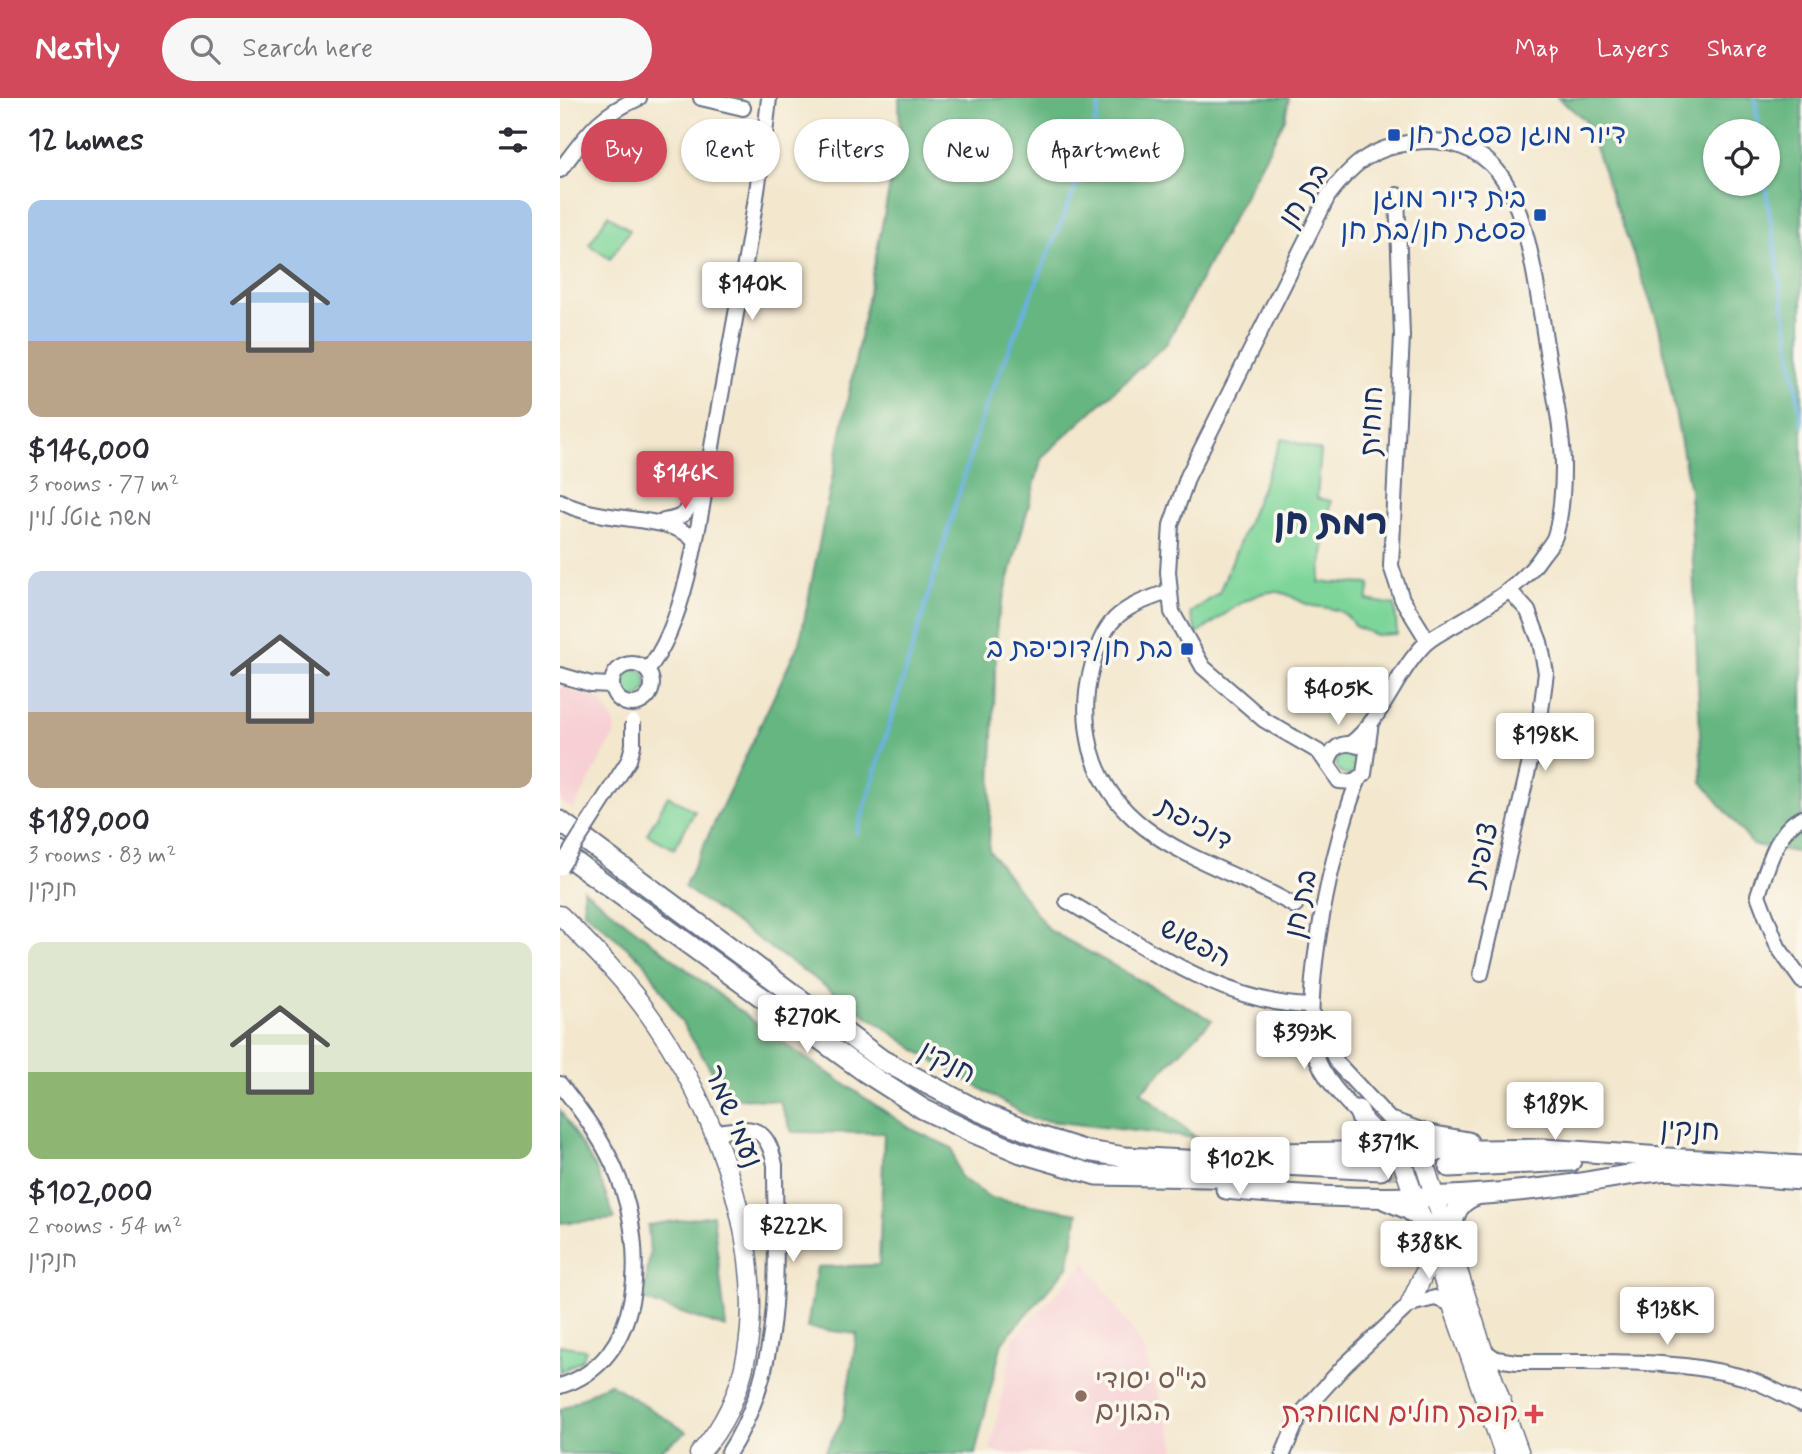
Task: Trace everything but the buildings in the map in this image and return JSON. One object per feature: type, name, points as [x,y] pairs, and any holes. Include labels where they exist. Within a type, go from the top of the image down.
[{"type":"main road","name":"חנקין","points":[[560,821],[882,1060],[979,1111],[1039,1136],[1087,1151],[1125,1157],[1383,1175],[1096,1175],[1021,1153],[923,1109],[865,1072],[560,851]]},
{"type":"main road","points":[[1338,1153],[1355,1148],[1360,1142],[1362,1119],[1358,1110]]},
{"type":"main road","points":[[1394,1123],[1454,1141],[1666,1164]]},
{"type":"main road","points":[[1125,1157],[1227,1152],[1421,1153],[1521,1149]]},
{"type":"main road","name":"חנקין","points":[[1450,1174],[1666,1164],[1802,1166]]},
{"type":"main road","name":"חנקין","points":[[1666,1164],[1802,1180]]},
{"type":"main road","points":[[1096,1175],[1270,1193],[1414,1196],[1552,1187],[1666,1164]]},
{"type":"main road","points":[[1453,1248],[1453,1221],[1458,1206],[1468,1198],[1491,1192]]},
{"type":"main road","points":[[1367,1196],[1402,1205],[1424,1221]]},
{"type":"street","points":[[560,170],[611,110],[639,98]]},
{"type":"street","points":[[701,98],[743,108]]},
{"type":"street","points":[[647,670],[662,653],[671,633],[694,541],[753,227],[769,98]]},
{"type":"street","name":"בת חן","points":[[1328,765],[1314,748],[1264,720],[1203,667],[1172,612],[1168,592],[1171,525],[1188,476],[1328,196],[1345,174],[1367,155],[1393,145],[1425,141],[1454,142],[1474,153],[1499,173],[1515,203],[1532,259],[1558,418],[1563,468],[1555,537],[1532,572],[1509,590],[1428,641],[1402,670],[1371,722],[1343,745]]},
{"type":"street","name":"חוחית","points":[[1397,195],[1402,336],[1391,566],[1402,599],[1428,641]]},
{"type":"street","points":[[652,523],[681,518],[688,510],[695,475],[709,460]]},
{"type":"street","points":[[560,501],[574,511],[679,528],[694,541]]},
{"type":"street","name":"צופית","points":[[1481,974],[1540,718],[1546,673],[1540,642],[1528,611],[1509,590]]},
{"type":"street","name":"דוכיפת","points":[[1168,592],[1129,605],[1109,625],[1093,662],[1084,698],[1088,735],[1098,777],[1117,803],[1149,833],[1294,906]]},
{"type":"street","points":[[637,664],[647,670],[652,681],[651,692],[643,701],[632,704],[620,701],[611,685],[615,673],[624,665],[637,664]]},
{"type":"street","points":[[560,674],[592,684],[611,685]]},
{"type":"street","points":[[560,868],[629,760],[633,745],[632,704]]},
{"type":"street","name":"בת חן","points":[[1366,755],[1371,722]]},
{"type":"street","points":[[1314,748],[1343,745],[1366,755],[1367,768],[1359,779],[1339,781],[1328,765],[1331,752],[1343,745]]},
{"type":"street","name":"בת חן","points":[[1359,779],[1345,811],[1312,979],[1310,1006],[1317,1059],[1329,1081],[1399,1153]]},
{"type":"street","name":"בת חן","points":[[1339,781],[1345,811]]},
{"type":"street","points":[[1802,818],[1792,823],[1784,835],[1768,865],[1758,895],[1779,947],[1802,981]]},
{"type":"street","name":"הפשוש","points":[[1068,901],[1207,982],[1276,1002],[1310,1006]]},
{"type":"street","name":"נעמי שמר","points":[[560,915],[627,985],[678,1057],[717,1132],[743,1230],[750,1285],[748,1329],[736,1390],[723,1418],[699,1454]]},
{"type":"street","points":[[1276,1002],[1297,995],[1309,986],[1312,979]]},
{"type":"street","name":"בת חן","points":[[1310,1006],[1337,1063],[1421,1153]]},
{"type":"street","points":[[560,1084],[603,1144],[619,1178],[629,1208],[634,1274],[632,1304],[611,1353],[595,1369],[560,1386]]},
{"type":"street","points":[[717,1132],[740,1128],[761,1134],[770,1143],[775,1165],[775,1316],[769,1355],[746,1424],[728,1454]]},
{"type":"street","points":[[1399,1153],[1504,1454]]},
{"type":"street","points":[[1421,1153],[1453,1248],[1480,1342],[1520,1454]]},
{"type":"street","points":[[1283,1454],[1299,1416],[1345,1365],[1410,1304],[1425,1270],[1431,1240]]},
{"type":"street","points":[[1410,1304],[1429,1298],[1450,1301],[1462,1310],[1480,1342],[1496,1359],[1517,1362],[1663,1364],[1712,1369],[1746,1378],[1802,1404]]},
{"type":"street","points":[[1498,1395],[1503,1373],[1517,1362]]},
{"type":"shaded area","points":[[560,686],[601,701],[613,720],[615,733],[573,810],[560,801]]},
{"type":"shaded area","name":"בי\"ס יסודי הבונים","points":[[1086,1262],[1142,1345],[1176,1447],[1170,1454],[1004,1454],[990,1451],[1014,1337]]},
{"type":"green space","points":[[899,98],[1289,98],[1285,119],[1167,343],[1042,457],[997,622],[989,850],[1049,930],[1212,1020],[1141,1092],[1197,1138],[1032,1119],[919,1052],[684,887],[800,641],[891,182],[909,182],[909,119],[900,119]]},
{"type":"green space","points":[[1558,98],[1802,98],[1802,853],[1753,845],[1702,782],[1690,491],[1659,326],[1585,120]]},
{"type":"green space","points":[[608,215],[630,230],[610,259],[589,245]]},
{"type":"green space","points":[[1282,438],[1321,451],[1317,498],[1331,501],[1319,582],[1370,584],[1367,600],[1395,605],[1397,634],[1376,635],[1354,626],[1347,616],[1337,610],[1309,605],[1287,594],[1267,592],[1246,600],[1197,634],[1190,613],[1219,593]]},
{"type":"green space","points":[[632,668],[643,672],[647,683],[643,694],[632,698],[621,694],[617,683],[621,672]]},
{"type":"green space","points":[[1343,751],[1353,751],[1360,758],[1360,768],[1353,775],[1343,775],[1336,768],[1336,758]]},
{"type":"green space","points":[[668,796],[695,811],[674,849],[647,834]]},
{"type":"green space","points":[[583,889],[766,1031],[911,1129],[952,1148],[960,1177],[991,1198],[1078,1213],[1068,1267],[1002,1342],[975,1454],[824,1454],[843,1419],[857,1334],[807,1328],[817,1267],[879,1265],[884,1133],[792,1132],[779,1101],[728,1097],[645,963],[584,911]]},
{"type":"green space","points":[[560,1110],[596,1169],[615,1219],[560,1223]]},
{"type":"green space","points":[[713,1215],[726,1328],[643,1300],[650,1254],[648,1225]]},
{"type":"green space","points":[[560,1345],[586,1350],[582,1360],[560,1372]]},
{"type":"green space","points":[[609,1383],[687,1432],[655,1454],[560,1454],[560,1410]]},
{"type":"waterway","points":[[857,833],[984,410],[1086,162],[1101,98]]},
{"type":"waterway","points":[[1755,98],[1758,119]]},
{"type":"waterway","points":[[1767,196],[1802,424]]},
{"type":"tunnel","points":[[1381,1170],[1449,1167]]},
{"type":"place","name":"דיור מוגן פסגת חן","points":[[1394,135]]},
{"type":"place","name":"בית דיור מוגן פסגת חן/בת חן","points":[[1540,215]]},
{"type":"place","name":"בת חן/דוכיפת ב","points":[[1187,649]]},
{"type":"place","name":"בי\"ס יסודי הבונים","points":[[1081,1396]]},
{"type":"place","name":"קופת חולים מאוחדת","points":[[1534,1414]]},
{"type":"district","name":"רמת חן","points":[[1331,524]]}]
